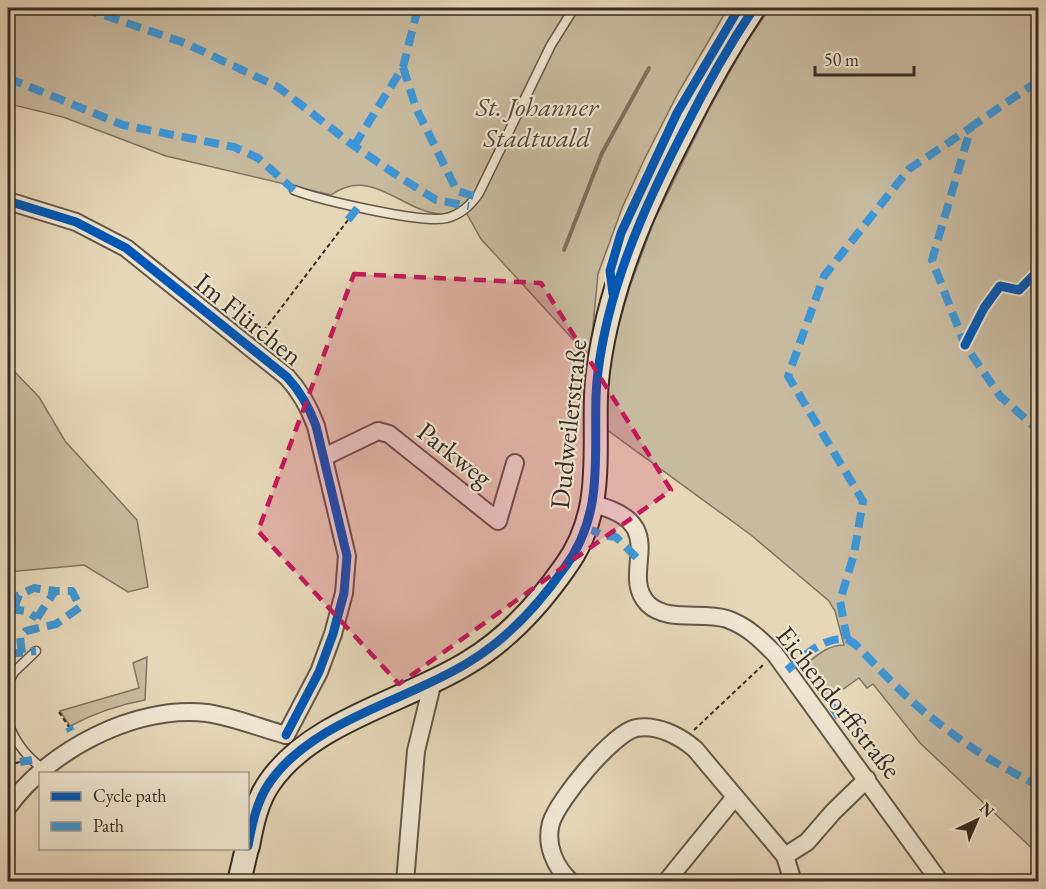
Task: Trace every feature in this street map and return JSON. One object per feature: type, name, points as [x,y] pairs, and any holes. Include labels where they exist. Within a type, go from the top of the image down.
[{"type":"street","name":"Dudweilerstraße","points":[[433,681],[468,663],[504,637],[538,601],[568,564],[583,537],[593,504],[596,480],[596,394],[607,320],[618,281],[644,212],[663,170],[729,46],[754,8]]},
{"type":"street","name":"Im Flürchen","points":[[8,201],[76,222],[126,248],[287,377],[299,390],[308,405],[316,426],[347,556],[344,593],[333,634],[319,672],[291,744],[268,784],[254,819],[249,839]]},
{"type":"street","name":"Parkweg","points":[[324,457],[378,431],[389,434],[498,521],[515,463]]},
{"type":"street","name":"Eichendorffstraße","points":[[593,504],[612,509],[635,528],[640,543],[639,584],[641,595],[648,604],[662,613],[707,615],[727,619],[747,628],[759,638],[781,662],[940,882]]},
{"type":"street","name":"Im Flürchen","points":[[291,744],[335,728],[433,681]]},
{"type":"street","points":[[405,882],[416,751],[433,681]]},
{"type":"street","points":[[40,772],[67,752],[93,737],[143,718],[175,713],[206,713],[236,719],[291,744]]},
{"type":"street","points":[[571,882],[555,862],[550,835],[551,823],[560,804],[585,772],[614,740],[636,728],[659,729],[684,739],[695,749],[785,856],[793,882]]},
{"type":"street","points":[[8,807],[39,773]]},
{"type":"street","points":[[785,856],[807,842],[832,812],[867,779]]},
{"type":"street","points":[[666,882],[735,797]]},
{"type":"street","name":"Im Flürchen","points":[[239,882],[246,850]]},
{"type":"lane","points":[[294,190],[329,200],[428,219],[445,218],[457,214],[469,206],[480,193],[551,45],[574,8]]},
{"type":"lane","points":[[8,683],[14,672],[36,651]]},
{"type":"lane","points":[[8,722],[9,733],[32,760],[43,769]]},
{"type":"path","points":[[256,342],[348,220]]},
{"type":"path","points":[[693,731],[758,670]]},
{"type":"path","points":[[59,712],[69,727]]},
{"type":"path","points":[[8,765],[20,762]]},
{"type":"highlighted area","points":[[354,274],[541,283],[671,490],[399,684],[258,531]]},
{"type":"green space","name":"St. Johanner Stadtwald","points":[[8,8],[728,8],[678,93],[622,208],[598,274],[590,358],[481,239],[463,207],[440,214],[412,206],[373,187],[360,185],[346,187],[331,195],[166,156],[63,117],[14,105],[8,111]]},
{"type":"green space","points":[[770,8],[1038,8],[1038,854],[920,743],[873,684],[867,688],[859,678],[825,702],[801,668],[826,650],[844,645],[835,611],[829,601],[751,535],[606,429],[607,365],[630,286],[654,221],[709,109],[746,43]]},
{"type":"green space","points":[[8,365],[39,397],[65,441],[137,520],[148,587],[128,592],[84,565],[8,572]]},
{"type":"green space","points":[[147,657],[145,700],[106,710],[70,726],[60,711],[139,688],[133,663]]},
{"type":"waterway","points":[[564,250],[602,153],[649,68]]},
{"type":"marked path","points":[[83,8],[185,43],[278,87],[354,146],[436,200],[469,206]]},
{"type":"marked path","points":[[354,146],[403,67],[418,8]]},
{"type":"marked path","points":[[403,67],[416,108],[457,191],[477,197]]},
{"type":"marked path","points":[[8,78],[123,125],[234,147],[258,158],[294,190]]},
{"type":"marked path","points":[[1038,81],[971,127],[932,260],[965,345],[1000,396],[1038,430]]},
{"type":"marked path","points":[[787,670],[822,644],[847,639],[840,601],[854,554],[863,501],[788,376],[824,276],[909,169],[972,127]]},
{"type":"marked path","points":[[348,220],[359,206]]},
{"type":"marked path","points":[[586,527],[602,535],[616,537],[639,560]]},
{"type":"marked path","points":[[14,609],[19,595],[34,588],[55,591]]},
{"type":"marked path","points":[[22,653],[20,637],[26,631],[56,624],[80,607],[72,591],[55,591],[37,618],[40,626]]},
{"type":"marked path","points":[[9,609],[26,611],[37,618]]},
{"type":"marked path","points":[[847,639],[944,728],[997,763],[1038,785]]},
{"type":"marked path","points":[[8,654],[36,651]]},
{"type":"marked path","points":[[832,706],[839,717]]},
{"type":"marked path","points":[[69,727],[71,731]]},
{"type":"marked path","points":[[20,762],[32,760]]},
{"type":"cycle path","points":[[613,294],[610,271],[621,233],[677,113],[739,8]]},
{"type":"cycle path","points":[[249,841],[258,804],[270,782],[288,761],[336,727],[444,676],[483,653],[497,643],[534,607],[565,567],[586,526],[591,506],[596,463],[597,376],[608,318],[622,269],[640,222],[672,153],[717,68],[754,8]]},
{"type":"cycle path","points":[[8,201],[76,222],[126,248],[287,377],[307,406],[316,426],[347,556],[344,593],[333,634],[319,672],[286,735]]},
{"type":"cycle path","points":[[965,345],[984,308],[1000,286],[1019,290],[1038,271]]}]
